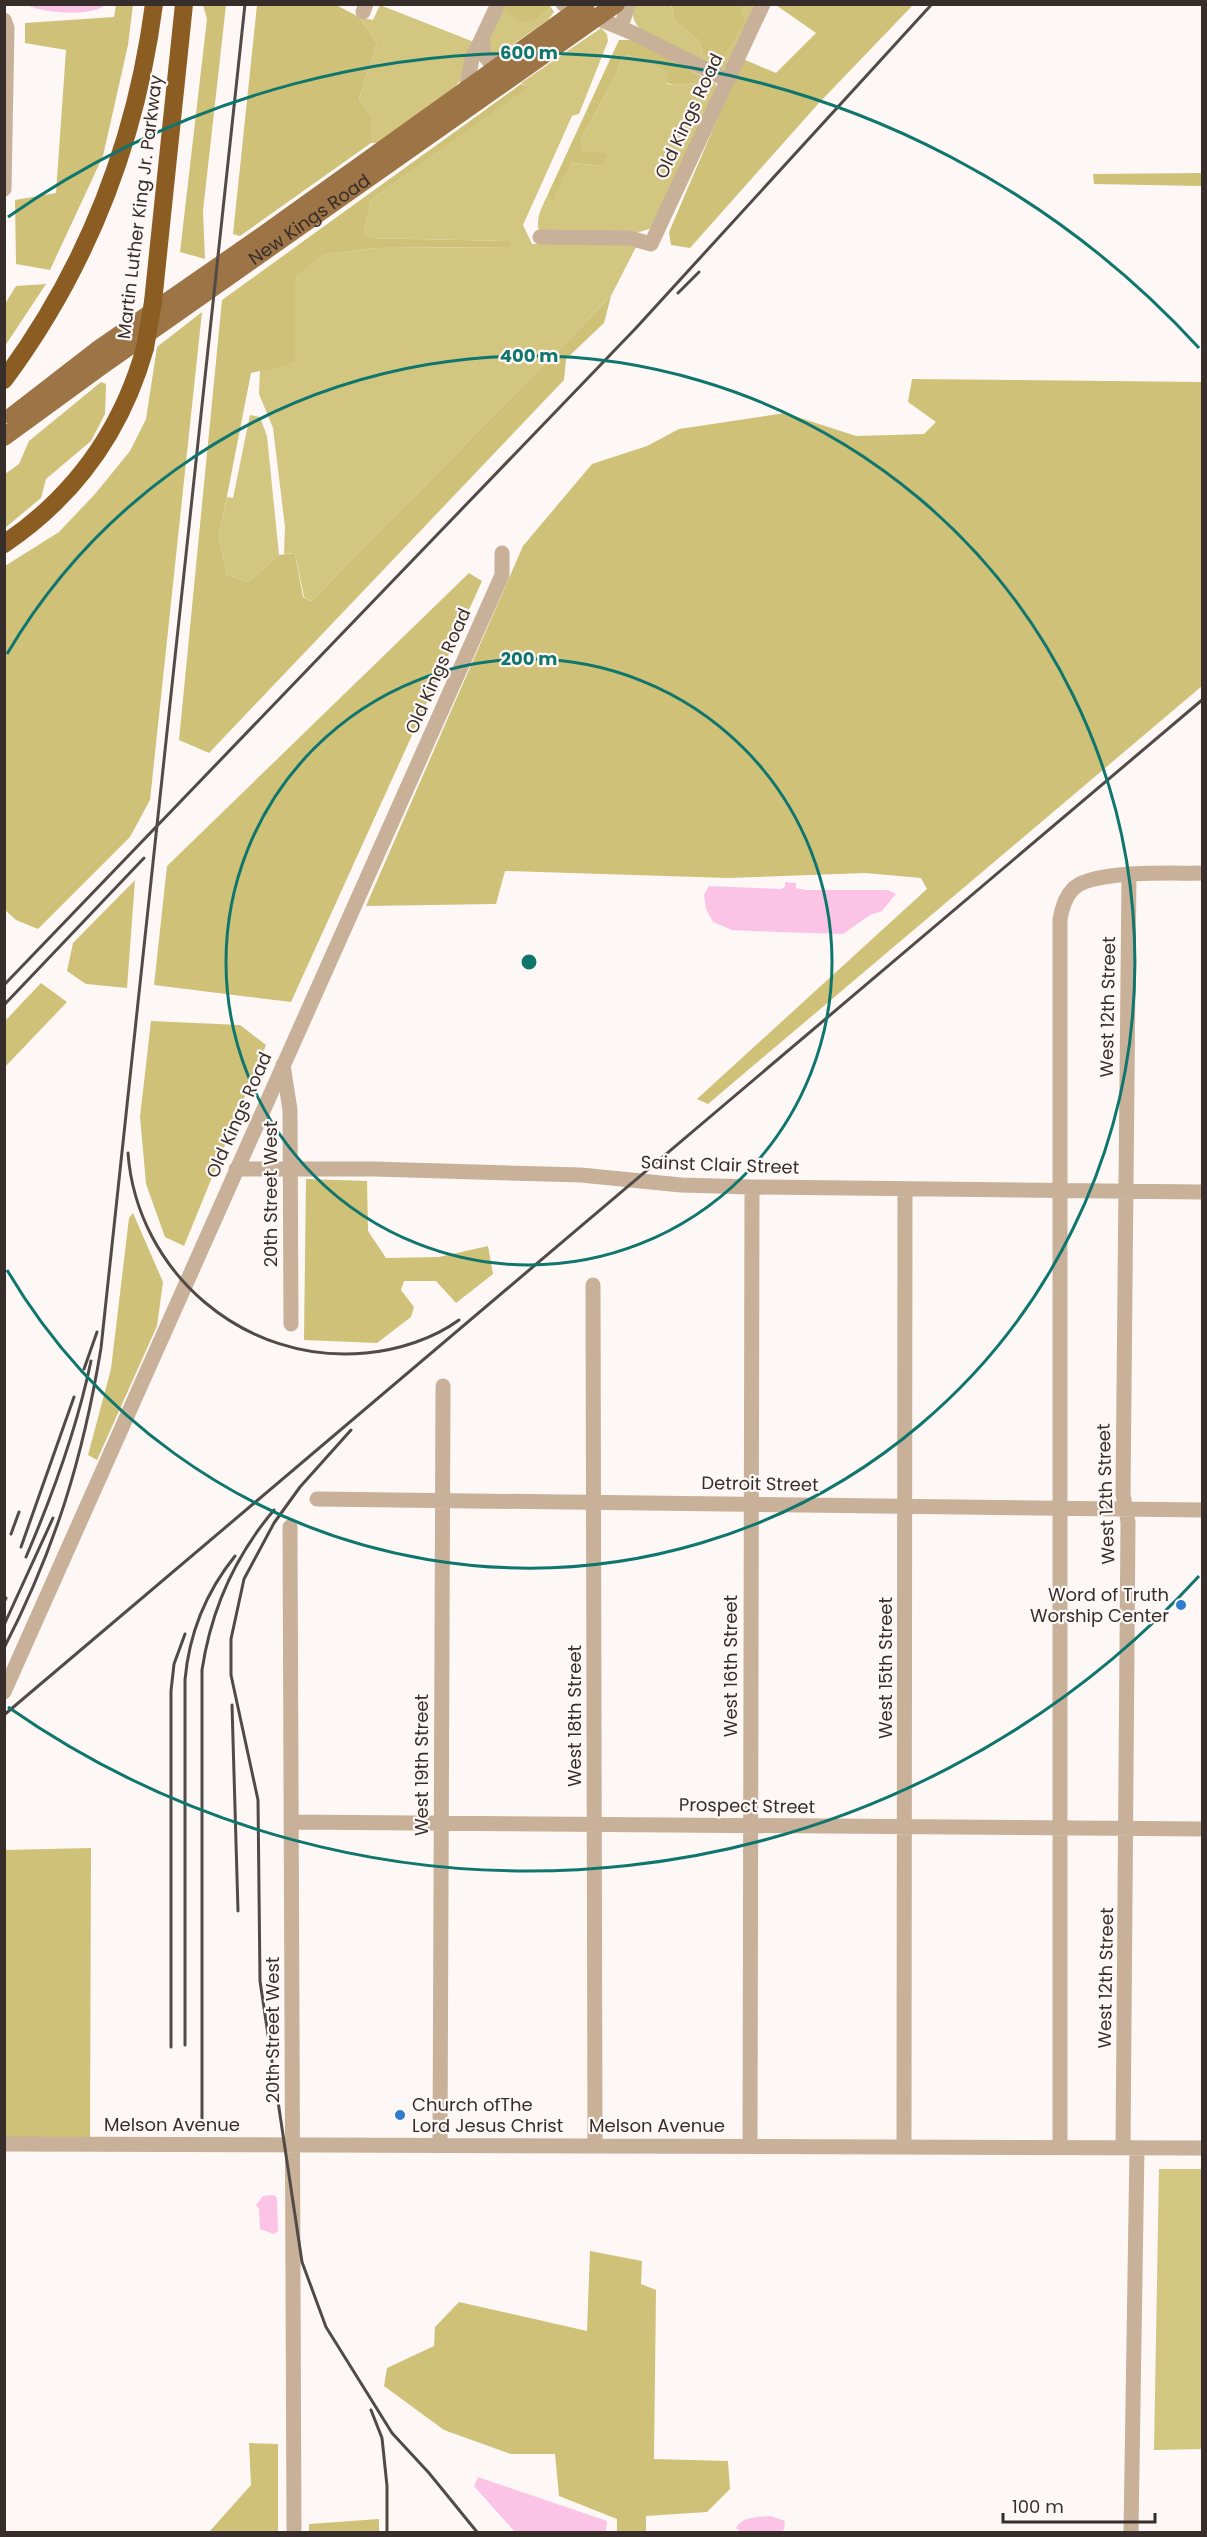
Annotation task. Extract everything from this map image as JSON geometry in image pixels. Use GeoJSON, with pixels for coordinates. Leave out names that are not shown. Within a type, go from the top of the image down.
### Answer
{"type":"FeatureCollection","features":[{"type":"Feature","properties":{"kind":"highway","name":"Martin Luther King Jr. Parkway"},"geometry":{"type":"LineString","coordinates":[[4,380],[52,311],[100,214],[123,152],[138,97],[154,4]]}},
{"type":"Feature","properties":{"kind":"highway","name":"Martin Luther King Jr. Parkway"},"geometry":{"type":"LineString","coordinates":[[4,544],[47,511],[88,468],[123,410],[145,348],[152,308],[184,4]]}},
{"type":"Feature","properties":{"kind":"main road","name":"New Kings Road"},"geometry":{"type":"LineString","coordinates":[[4,437],[25,414],[96,351],[152,308],[266,242],[466,90],[581,9],[616,4]]}},
{"type":"Feature","properties":{"kind":"main road","name":"New Kings Road"},"geometry":{"type":"LineString","coordinates":[[4,422],[25,414],[266,242],[581,9]]}},
{"type":"Feature","properties":{"kind":"street"},"geometry":{"type":"LineString","coordinates":[[466,90],[472,59],[498,4]]}},
{"type":"Feature","properties":{"kind":"street"},"geometry":{"type":"LineString","coordinates":[[621,28],[628,4]]}},
{"type":"Feature","properties":{"kind":"street","name":"Old Kings Road"},"geometry":{"type":"LineString","coordinates":[[540,237],[630,238],[651,244],[764,4]]}},
{"type":"Feature","properties":{"kind":"street"},"geometry":{"type":"LineString","coordinates":[[581,9],[727,80]]}},
{"type":"Feature","properties":{"kind":"street"},"geometry":{"type":"LineString","coordinates":[[4,20],[7,28],[4,189]]}},
{"type":"Feature","properties":{"kind":"street"},"geometry":{"type":"LineString","coordinates":[[482,39],[484,55],[489,61],[504,62]]}},
{"type":"Feature","properties":{"kind":"street","name":"Old Kings Road"},"geometry":{"type":"LineString","coordinates":[[4,1692],[502,575],[502,553]]}},
{"type":"Feature","properties":{"kind":"street"},"geometry":{"type":"LineString","coordinates":[[1060,2147],[1060,924],[1062,907],[1067,897],[1074,887],[1088,879],[1129,874],[1203,873]]}},
{"type":"Feature","properties":{"kind":"street","name":"West 12th Street"},"geometry":{"type":"LineString","coordinates":[[1129,874],[1123,1494],[1128,1522],[1127,1829],[1131,2532]]}},
{"type":"Feature","properties":{"kind":"street","name":"20th Street West"},"geometry":{"type":"LineString","coordinates":[[283,1065],[290,1110],[291,1324]]}},
{"type":"Feature","properties":{"kind":"street","name":"Sainst Clair Street"},"geometry":{"type":"LineString","coordinates":[[236,1169],[581,1174],[671,1184],[752,1187],[1203,1192]]}},
{"type":"Feature","properties":{"kind":"street","name":"West 16th Street"},"geometry":{"type":"LineString","coordinates":[[750,2145],[752,1187]]}},
{"type":"Feature","properties":{"kind":"street","name":"West 15th Street"},"geometry":{"type":"LineString","coordinates":[[904,2146],[905,1189]]}},
{"type":"Feature","properties":{"kind":"street","name":"West 18th Street"},"geometry":{"type":"LineString","coordinates":[[592,1285],[595,2146]]}},
{"type":"Feature","properties":{"kind":"street","name":"West 19th Street"},"geometry":{"type":"LineString","coordinates":[[440,2145],[443,1386]]}},
{"type":"Feature","properties":{"kind":"street","name":"Detroit Street"},"geometry":{"type":"LineString","coordinates":[[317,1499],[1203,1510]]}},
{"type":"Feature","properties":{"kind":"street","name":"20th Street West"},"geometry":{"type":"LineString","coordinates":[[290,1527],[294,2532]]}},
{"type":"Feature","properties":{"kind":"street","name":"Prospect Street"},"geometry":{"type":"LineString","coordinates":[[291,1822],[1203,1829]]}},
{"type":"Feature","properties":{"kind":"street","name":"Melson Avenue"},"geometry":{"type":"LineString","coordinates":[[4,2144],[1203,2148]]}},
{"type":"Feature","properties":{"kind":"shaded area"},"geometry":{"type":"Polygon","coordinates":[[[506,4],[549,4],[551,7],[539,18],[520,22],[503,9],[506,4]]]}},
{"type":"Feature","properties":{"kind":"shaded area"},"geometry":{"type":"Polygon","coordinates":[[[671,4],[746,5],[740,12],[745,21],[720,63],[703,54],[698,40],[675,21],[671,4]]]}},
{"type":"Feature","properties":{"kind":"shaded area"},"geometry":{"type":"Polygon","coordinates":[[[27,5],[105,5],[90,11],[67,12],[43,10],[27,5]]]}},
{"type":"Feature","properties":{"kind":"shaded area"},"geometry":{"type":"Polygon","coordinates":[[[116,5],[133,5],[128,45],[103,156],[50,270],[16,264],[15,200],[56,193],[66,50],[25,43],[25,23],[114,17],[116,5]]]}},
{"type":"Feature","properties":{"kind":"shaded area"},"geometry":{"type":"Polygon","coordinates":[[[203,5],[226,5],[203,211],[205,259],[180,252],[207,19],[203,5]]]}},
{"type":"Feature","properties":{"kind":"shaded area"},"geometry":{"type":"Polygon","coordinates":[[[257,5],[336,5],[359,17],[377,43],[359,99],[371,116],[371,143],[240,236],[233,234],[257,5]]]}},
{"type":"Feature","properties":{"kind":"shaded area"},"geometry":{"type":"Polygon","coordinates":[[[380,5],[474,42],[462,78],[455,87],[379,143],[371,143],[371,116],[359,99],[377,43],[359,17],[373,20],[380,5]]]}},
{"type":"Feature","properties":{"kind":"shaded area"},"geometry":{"type":"Polygon","coordinates":[[[635,5],[671,5],[675,21],[698,40],[703,54],[746,5],[756,5],[727,68],[722,70],[642,31],[633,17],[632,7],[635,5]]]}},
{"type":"Feature","properties":{"kind":"shaded area"},"geometry":{"type":"Polygon","coordinates":[[[776,5],[913,5],[818,104],[690,248],[671,245],[669,232],[743,59],[776,73],[816,33],[776,5]]]}},
{"type":"Feature","properties":{"kind":"shaded area"},"geometry":{"type":"Polygon","coordinates":[[[551,7],[554,12],[548,20],[499,54],[492,56],[486,45],[503,9],[539,18],[551,7]]]}},
{"type":"Feature","properties":{"kind":"shaded area"},"geometry":{"type":"Polygon","coordinates":[[[601,28],[607,34],[608,41],[579,114],[572,116],[523,225],[532,244],[628,244],[636,247],[611,296],[311,601],[304,597],[295,553],[284,554],[285,527],[273,428],[259,394],[260,369],[295,363],[295,278],[321,255],[374,248],[510,247],[508,241],[367,238],[364,233],[371,200],[528,87],[521,83],[601,28]]]}},
{"type":"Feature","properties":{"kind":"shaded area"},"geometry":{"type":"Polygon","coordinates":[[[619,40],[634,40],[716,84],[711,87],[697,83],[674,85],[667,83],[669,72],[628,55],[622,58],[617,73],[581,140],[583,151],[607,154],[602,166],[572,163],[552,202],[548,194],[619,40]]]}},
{"type":"Feature","properties":{"kind":"shaded area"},"geometry":{"type":"Polygon","coordinates":[[[628,55],[670,72],[667,84],[697,83],[711,87],[716,84],[717,89],[655,224],[649,229],[636,233],[539,231],[539,216],[548,194],[552,201],[572,163],[602,166],[583,151],[581,140],[617,73],[622,58],[628,55]]]}},
{"type":"Feature","properties":{"kind":"shaded area"},"geometry":{"type":"Polygon","coordinates":[[[521,84],[529,87],[371,200],[364,233],[368,238],[509,241],[511,247],[374,248],[322,255],[295,278],[295,363],[251,373],[219,537],[227,575],[248,582],[279,555],[295,553],[303,597],[311,601],[611,296],[604,323],[566,359],[564,380],[209,753],[179,740],[222,300],[521,84]]]}},
{"type":"Feature","properties":{"kind":"shaded area"},"geometry":{"type":"Polygon","coordinates":[[[1202,173],[1202,186],[1094,184],[1093,174],[1202,173]]]}},
{"type":"Feature","properties":{"kind":"shaded area"},"geometry":{"type":"Polygon","coordinates":[[[46,284],[5,346],[5,304],[16,286],[46,284]]]}},
{"type":"Feature","properties":{"kind":"shaded area"},"geometry":{"type":"Polygon","coordinates":[[[202,312],[150,800],[130,837],[38,929],[16,920],[5,910],[5,566],[59,532],[95,494],[130,451],[146,419],[157,347],[202,312]]]}},
{"type":"Feature","properties":{"kind":"shaded area"},"geometry":{"type":"Polygon","coordinates":[[[912,379],[1202,382],[1202,686],[708,1104],[697,1099],[927,889],[921,878],[865,873],[728,878],[505,871],[496,904],[366,906],[523,546],[592,464],[647,446],[679,429],[785,413],[856,436],[924,434],[936,422],[908,402],[912,379]]]}},
{"type":"Feature","properties":{"kind":"shaded area"},"geometry":{"type":"Polygon","coordinates":[[[101,382],[106,384],[105,414],[91,441],[46,479],[41,498],[5,528],[5,474],[19,464],[29,441],[101,382]]]}},
{"type":"Feature","properties":{"kind":"shaded area"},"geometry":{"type":"Polygon","coordinates":[[[250,415],[260,417],[267,436],[279,555],[248,582],[227,575],[219,537],[227,497],[233,498],[250,415]]]}},
{"type":"Feature","properties":{"kind":"shaded area"},"geometry":{"type":"Polygon","coordinates":[[[469,573],[482,581],[291,1002],[154,985],[167,866],[469,573]]]}},
{"type":"Feature","properties":{"kind":"shaded area"},"geometry":{"type":"Polygon","coordinates":[[[135,880],[127,988],[86,984],[67,971],[73,943],[135,880]]]}},
{"type":"Feature","properties":{"kind":"shaded area"},"geometry":{"type":"Polygon","coordinates":[[[785,882],[796,883],[796,888],[806,890],[888,890],[896,894],[882,911],[870,915],[843,934],[732,930],[713,922],[706,909],[704,895],[709,886],[781,889],[785,887],[785,882]]]}},
{"type":"Feature","properties":{"kind":"shaded area"},"geometry":{"type":"Polygon","coordinates":[[[41,983],[67,1002],[5,1067],[5,1021],[41,983]]]}},
{"type":"Feature","properties":{"kind":"shaded area"},"geometry":{"type":"Polygon","coordinates":[[[151,1021],[240,1025],[266,1045],[184,1246],[165,1237],[146,1184],[140,1117],[151,1021]]]}},
{"type":"Feature","properties":{"kind":"shaded area"},"geometry":{"type":"Polygon","coordinates":[[[306,1179],[367,1181],[368,1231],[386,1258],[439,1257],[488,1246],[493,1274],[456,1303],[436,1281],[404,1281],[401,1290],[414,1307],[411,1317],[377,1343],[304,1340],[306,1179]]]}},
{"type":"Feature","properties":{"kind":"shaded area"},"geometry":{"type":"Polygon","coordinates":[[[133,1213],[163,1282],[157,1326],[97,1460],[88,1455],[111,1369],[129,1218],[133,1213]]]}},
{"type":"Feature","properties":{"kind":"shaded area"},"geometry":{"type":"Polygon","coordinates":[[[91,1848],[90,2139],[5,2137],[4,1850],[91,1848]]]}},
{"type":"Feature","properties":{"kind":"shaded area"},"geometry":{"type":"Polygon","coordinates":[[[1159,2169],[1202,2169],[1202,2449],[1154,2450],[1159,2169]]]}},
{"type":"Feature","properties":{"kind":"shaded area"},"geometry":{"type":"Polygon","coordinates":[[[274,2195],[277,2198],[278,2231],[274,2234],[260,2229],[259,2209],[256,2205],[263,2196],[274,2195]]]}},
{"type":"Feature","properties":{"kind":"shaded area"},"geometry":{"type":"Polygon","coordinates":[[[590,2251],[642,2261],[641,2284],[656,2290],[654,2459],[728,2461],[730,2489],[707,2512],[646,2516],[646,2532],[617,2532],[617,2519],[559,2496],[555,2454],[511,2454],[444,2430],[384,2386],[387,2368],[434,2346],[435,2327],[459,2302],[587,2331],[590,2251]]]}},
{"type":"Feature","properties":{"kind":"shaded area"},"geometry":{"type":"Polygon","coordinates":[[[249,2443],[278,2444],[278,2532],[209,2532],[251,2485],[249,2443]]]}},
{"type":"Feature","properties":{"kind":"shaded area"},"geometry":{"type":"Polygon","coordinates":[[[478,2477],[607,2521],[606,2532],[515,2532],[474,2486],[478,2477]]]}},
{"type":"Feature","properties":{"kind":"shaded area"},"geometry":{"type":"Polygon","coordinates":[[[771,2516],[785,2521],[784,2530],[741,2532],[736,2528],[747,2519],[771,2516]]]}},
{"type":"Feature","properties":{"kind":"shaded area"},"geometry":{"type":"Polygon","coordinates":[[[379,2519],[379,2532],[309,2532],[309,2524],[379,2519]]]}},
{"type":"Feature","properties":{"kind":"railway"},"geometry":{"type":"LineString","coordinates":[[4,1648],[38,1575],[65,1502],[85,1427],[101,1348],[245,4]]}},
{"type":"Feature","properties":{"kind":"railway"},"geometry":{"type":"LineString","coordinates":[[4,985],[636,328],[932,4]]}},
{"type":"Feature","properties":{"kind":"railway"},"geometry":{"type":"LineString","coordinates":[[678,293],[699,272]]}},
{"type":"Feature","properties":{"kind":"railway"},"geometry":{"type":"LineString","coordinates":[[4,1715],[1202,700]]}},
{"type":"Feature","properties":{"kind":"railway"},"geometry":{"type":"LineString","coordinates":[[4,1005],[144,858]]}},
{"type":"Feature","properties":{"kind":"railway"},"geometry":{"type":"LineString","coordinates":[[128,1153],[136,1197],[152,1237],[175,1272],[205,1302],[240,1327],[279,1344],[321,1353],[366,1353],[415,1342],[438,1333],[459,1320]]}},
{"type":"Feature","properties":{"kind":"railway"},"geometry":{"type":"LineString","coordinates":[[84,1369],[97,1332]]}},
{"type":"Feature","properties":{"kind":"railway"},"geometry":{"type":"LineString","coordinates":[[26,1557],[63,1460],[79,1411],[91,1361]]}},
{"type":"Feature","properties":{"kind":"railway"},"geometry":{"type":"LineString","coordinates":[[21,1547],[74,1397]]}},
{"type":"Feature","properties":{"kind":"railway"},"geometry":{"type":"LineString","coordinates":[[351,1430],[300,1487],[274,1523],[244,1579],[231,1639],[231,1675],[258,1800],[260,1981],[302,2262],[326,2327],[392,2433],[429,2473],[477,2532]]}},
{"type":"Feature","properties":{"kind":"railway"},"geometry":{"type":"LineString","coordinates":[[202,2127],[202,1670],[218,1605],[236,1565],[274,1510]]}},
{"type":"Feature","properties":{"kind":"railway"},"geometry":{"type":"LineString","coordinates":[[11,1534],[19,1512]]}},
{"type":"Feature","properties":{"kind":"railway"},"geometry":{"type":"LineString","coordinates":[[4,1625],[53,1518]]}},
{"type":"Feature","properties":{"kind":"railway"},"geometry":{"type":"LineString","coordinates":[[185,2045],[185,1680],[190,1646],[207,1599],[235,1556]]}},
{"type":"Feature","properties":{"kind":"railway"},"geometry":{"type":"LineString","coordinates":[[4,1602],[6,1598]]}},
{"type":"Feature","properties":{"kind":"railway"},"geometry":{"type":"LineString","coordinates":[[171,2047],[171,1691],[174,1664],[185,1634]]}},
{"type":"Feature","properties":{"kind":"railway"},"geometry":{"type":"LineString","coordinates":[[232,1705],[238,1911]]}},
{"type":"Feature","properties":{"kind":"railway"},"geometry":{"type":"LineString","coordinates":[[371,2410],[382,2438],[387,2486],[387,2532]]}},
{"type":"Feature","properties":{"kind":"place","name":"Word of Truth Worship Center"},"geometry":{"type":"Point","coordinates":[1181,1605]}},
{"type":"Feature","properties":{"kind":"place","name":"Church ofThe Lord Jesus Christ"},"geometry":{"type":"Point","coordinates":[400,2115]}}]}
